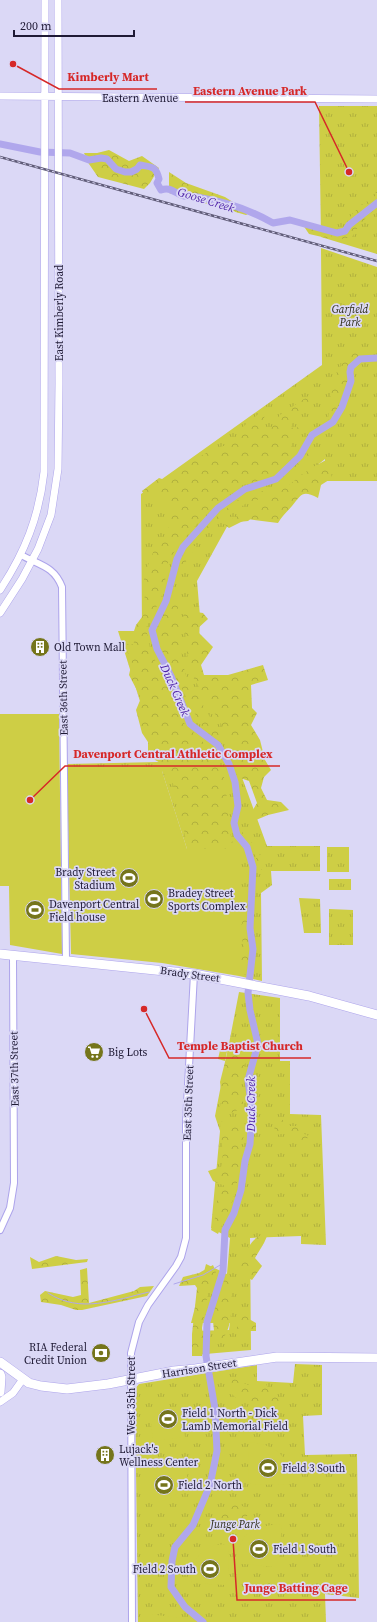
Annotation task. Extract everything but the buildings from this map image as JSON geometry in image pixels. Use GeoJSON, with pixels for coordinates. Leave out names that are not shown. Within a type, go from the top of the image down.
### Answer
{"type":"FeatureCollection","features":[{"type":"Feature","properties":{"kind":"highway","name":"Brady Street"},"geometry":{"type":"LineString","coordinates":[[0,954],[194,974],[310,996],[377,1015]]}},
{"type":"Feature","properties":{"kind":"highway","name":"Harrison Street"},"geometry":{"type":"LineString","coordinates":[[0,1362],[23,1379],[41,1386],[67,1389],[96,1386],[174,1371],[276,1357],[377,1358]]}},
{"type":"Feature","properties":{"kind":"highway"},"geometry":{"type":"LineString","coordinates":[[0,1374],[0,1392]]}},
{"type":"Feature","properties":{"kind":"main road","name":"East Kimberly Road"},"geometry":{"type":"LineString","coordinates":[[0,590],[13,571],[29,537],[39,507],[44,472],[45,0]]}},
{"type":"Feature","properties":{"kind":"main road","name":"East Kimberly Road"},"geometry":{"type":"LineString","coordinates":[[0,613],[32,561],[51,515],[58,469],[58,0]]}},
{"type":"Feature","properties":{"kind":"main road","name":"Eastern Avenue"},"geometry":{"type":"LineString","coordinates":[[0,96],[377,99]]}},
{"type":"Feature","properties":{"kind":"main road"},"geometry":{"type":"LineString","coordinates":[[0,1397],[23,1379]]}},
{"type":"Feature","properties":{"kind":"main road"},"geometry":{"type":"LineString","coordinates":[[0,1402],[13,1393],[23,1379]]}},
{"type":"Feature","properties":{"kind":"street","name":"East 36th Street"},"geometry":{"type":"LineString","coordinates":[[21,555],[52,570],[59,579],[62,587],[66,961]]}},
{"type":"Feature","properties":{"kind":"street","name":"East 37th Street"},"geometry":{"type":"LineString","coordinates":[[0,1230],[10,1208],[14,1182],[13,956]]}},
{"type":"Feature","properties":{"kind":"street","name":"East 35th Street"},"geometry":{"type":"LineString","coordinates":[[187,1184],[186,1121],[194,974]]}},
{"type":"Feature","properties":{"kind":"street","name":"West 35th Street"},"geometry":{"type":"LineString","coordinates":[[132,1622],[130,1380],[132,1347],[139,1322],[148,1305],[176,1266],[183,1248],[187,1228],[187,1184]]}},
{"type":"Feature","properties":{"kind":"green space"},"geometry":{"type":"Polygon","coordinates":[[[319,106],[377,106],[377,254],[321,237],[319,106]]]}},
{"type":"Feature","properties":{"kind":"green space"},"geometry":{"type":"Polygon","coordinates":[[[109,150],[129,161],[142,156],[159,168],[150,183],[144,189],[98,177],[89,164],[84,153],[97,153],[109,150]]]}},
{"type":"Feature","properties":{"kind":"green space"},"geometry":{"type":"Polygon","coordinates":[[[169,172],[186,183],[225,197],[250,213],[246,215],[169,193],[169,172]]]}},
{"type":"Feature","properties":{"kind":"green space"},"geometry":{"type":"Polygon","coordinates":[[[377,185],[377,203],[372,212],[359,225],[352,237],[336,240],[337,229],[344,228],[350,217],[357,209],[375,196],[377,185]]]}},
{"type":"Feature","properties":{"kind":"green space"},"geometry":{"type":"Polygon","coordinates":[[[303,225],[332,234],[331,239],[309,234],[303,225]]]}},
{"type":"Feature","properties":{"kind":"green space","name":"Garfield Park"},"geometry":{"type":"Polygon","coordinates":[[[321,248],[377,267],[377,481],[325,481],[325,459],[248,521],[229,523],[197,581],[200,616],[198,670],[236,715],[240,772],[267,846],[320,846],[320,871],[271,871],[272,885],[261,893],[262,981],[239,976],[239,849],[187,849],[162,771],[67,771],[67,764],[159,762],[118,631],[142,631],[141,494],[322,365],[321,248]]]}},
{"type":"Feature","properties":{"kind":"green space"},"geometry":{"type":"Polygon","coordinates":[[[365,348],[362,355],[351,361],[347,372],[349,384],[333,416],[328,420],[333,378],[341,366],[343,353],[355,349],[365,348]]]}},
{"type":"Feature","properties":{"kind":"green space"},"geometry":{"type":"Polygon","coordinates":[[[310,395],[307,409],[293,421],[291,428],[301,427],[306,429],[291,441],[294,459],[280,472],[265,479],[243,485],[218,503],[197,524],[177,547],[167,564],[164,591],[146,628],[150,649],[183,722],[216,755],[225,780],[230,832],[235,853],[242,867],[237,871],[232,854],[224,848],[193,852],[185,836],[171,776],[164,765],[148,756],[148,742],[142,733],[136,710],[141,698],[129,675],[132,661],[124,645],[134,644],[133,634],[136,625],[145,613],[144,576],[154,550],[166,535],[169,526],[169,498],[145,496],[142,491],[159,478],[165,480],[182,467],[199,457],[226,445],[237,442],[238,431],[268,406],[262,424],[265,431],[271,429],[280,415],[310,395]]]}},
{"type":"Feature","properties":{"kind":"green space"},"geometry":{"type":"Polygon","coordinates":[[[314,449],[317,454],[299,467],[297,463],[303,456],[314,449]]]}},
{"type":"Feature","properties":{"kind":"green space"},"geometry":{"type":"Polygon","coordinates":[[[328,459],[332,478],[321,485],[318,498],[309,494],[303,494],[278,523],[247,519],[229,528],[224,524],[244,512],[261,506],[311,468],[328,459]]]}},
{"type":"Feature","properties":{"kind":"green space"},"geometry":{"type":"Polygon","coordinates":[[[263,491],[265,495],[257,500],[245,504],[230,515],[220,519],[212,528],[204,530],[215,518],[247,493],[263,491]]]}},
{"type":"Feature","properties":{"kind":"green space"},"geometry":{"type":"Polygon","coordinates":[[[197,545],[179,572],[181,559],[185,552],[197,545]]]}},
{"type":"Feature","properties":{"kind":"green space"},"geometry":{"type":"Polygon","coordinates":[[[172,595],[177,596],[182,660],[186,676],[221,736],[212,736],[202,727],[159,646],[155,629],[164,615],[172,595]]]}},
{"type":"Feature","properties":{"kind":"green space"},"geometry":{"type":"Polygon","coordinates":[[[183,610],[203,613],[208,619],[196,630],[213,647],[201,665],[204,675],[228,675],[263,665],[268,680],[251,685],[252,708],[257,713],[251,725],[260,740],[265,760],[271,770],[264,777],[261,788],[267,800],[281,802],[289,810],[268,815],[256,820],[251,813],[257,803],[249,781],[240,778],[236,749],[193,677],[188,662],[183,610]]]}},
{"type":"Feature","properties":{"kind":"green space"},"geometry":{"type":"Polygon","coordinates":[[[0,714],[59,714],[62,954],[10,945],[9,886],[0,886],[0,714]]]}},
{"type":"Feature","properties":{"kind":"green space","name":"Bradey Street Sports Complex"},"geometry":{"type":"Polygon","coordinates":[[[67,771],[162,771],[187,849],[239,849],[239,976],[162,963],[71,954],[67,771]]]}},
{"type":"Feature","properties":{"kind":"green space"},"geometry":{"type":"Polygon","coordinates":[[[242,832],[258,851],[262,862],[261,874],[255,855],[242,838],[242,832]]]}},
{"type":"Feature","properties":{"kind":"green space"},"geometry":{"type":"Polygon","coordinates":[[[327,847],[349,847],[349,872],[327,872],[327,847]]]}},
{"type":"Feature","properties":{"kind":"green space"},"geometry":{"type":"Polygon","coordinates":[[[329,879],[351,879],[351,890],[329,890],[329,879]]]}},
{"type":"Feature","properties":{"kind":"green space"},"geometry":{"type":"Polygon","coordinates":[[[299,898],[320,899],[321,933],[304,933],[299,898]]]}},
{"type":"Feature","properties":{"kind":"green space"},"geometry":{"type":"Polygon","coordinates":[[[329,909],[353,910],[353,945],[329,945],[329,909]]]}},
{"type":"Feature","properties":{"kind":"green space"},"geometry":{"type":"Polygon","coordinates":[[[247,913],[250,952],[247,975],[238,974],[238,964],[244,948],[241,934],[243,915],[247,913]]]}},
{"type":"Feature","properties":{"kind":"green space"},"geometry":{"type":"Polygon","coordinates":[[[239,992],[280,998],[280,1061],[290,1061],[290,1114],[321,1115],[326,1245],[301,1244],[301,1236],[250,1238],[251,1350],[194,1355],[193,1331],[229,1330],[230,1323],[191,1323],[206,1264],[227,1274],[230,1238],[211,1228],[220,1131],[215,1116],[239,992]]]}},
{"type":"Feature","properties":{"kind":"green space"},"geometry":{"type":"Polygon","coordinates":[[[221,1046],[228,1047],[225,1061],[218,1059],[221,1046]]]}},
{"type":"Feature","properties":{"kind":"green space"},"geometry":{"type":"Polygon","coordinates":[[[229,1046],[248,1054],[242,1080],[244,1107],[229,1114],[219,1111],[222,1097],[220,1082],[229,1046]]]}},
{"type":"Feature","properties":{"kind":"green space"},"geometry":{"type":"Polygon","coordinates":[[[281,1118],[287,1126],[297,1126],[300,1122],[306,1124],[302,1133],[311,1137],[299,1141],[287,1133],[275,1135],[274,1122],[281,1118]]]}},
{"type":"Feature","properties":{"kind":"green space"},"geometry":{"type":"Polygon","coordinates":[[[234,1119],[248,1125],[241,1144],[237,1183],[233,1200],[218,1234],[211,1230],[216,1215],[214,1206],[225,1186],[213,1181],[208,1171],[221,1167],[222,1163],[220,1121],[228,1124],[234,1119]]]}},
{"type":"Feature","properties":{"kind":"green space"},"geometry":{"type":"Polygon","coordinates":[[[268,1234],[255,1258],[262,1266],[252,1280],[238,1272],[240,1255],[257,1237],[268,1234]]]}},
{"type":"Feature","properties":{"kind":"green space"},"geometry":{"type":"Polygon","coordinates":[[[56,1256],[76,1260],[88,1259],[87,1262],[32,1269],[30,1257],[39,1262],[56,1256]]]}},
{"type":"Feature","properties":{"kind":"green space"},"geometry":{"type":"Polygon","coordinates":[[[213,1265],[216,1272],[208,1292],[202,1328],[204,1344],[202,1356],[192,1356],[192,1334],[197,1288],[195,1285],[179,1286],[183,1277],[199,1273],[213,1265]]]}},
{"type":"Feature","properties":{"kind":"green space"},"geometry":{"type":"Polygon","coordinates":[[[87,1268],[89,1303],[134,1291],[140,1287],[154,1286],[147,1296],[82,1310],[41,1302],[40,1295],[45,1291],[73,1297],[81,1295],[80,1270],[87,1268]]]}},
{"type":"Feature","properties":{"kind":"green space"},"geometry":{"type":"Polygon","coordinates":[[[229,1275],[231,1292],[230,1323],[227,1332],[216,1344],[213,1321],[214,1307],[222,1284],[229,1275]]]}},
{"type":"Feature","properties":{"kind":"green space"},"geometry":{"type":"Polygon","coordinates":[[[246,1313],[249,1319],[256,1323],[256,1331],[246,1331],[239,1337],[235,1333],[242,1314],[246,1313]]]}},
{"type":"Feature","properties":{"kind":"green space","name":"Junge Park"},"geometry":{"type":"Polygon","coordinates":[[[295,1364],[322,1365],[322,1415],[303,1416],[305,1455],[357,1454],[359,1598],[325,1594],[326,1622],[138,1622],[135,1389],[139,1384],[257,1365],[257,1381],[293,1383],[295,1364]]]}},
{"type":"Feature","properties":{"kind":"green space"},"geometry":{"type":"Polygon","coordinates":[[[232,1378],[248,1385],[266,1384],[270,1392],[280,1399],[277,1418],[261,1417],[247,1420],[240,1416],[252,1407],[250,1392],[236,1398],[230,1392],[232,1378]]]}},
{"type":"Feature","properties":{"kind":"green space","name":"Field 1 North - Dick Lamb Memorial Field"},"geometry":{"type":"Polygon","coordinates":[[[181,1406],[185,1437],[153,1441],[151,1425],[156,1413],[167,1408],[181,1406]]]}},
{"type":"Feature","properties":{"kind":"green space","name":"Field 3 South"},"geometry":{"type":"Polygon","coordinates":[[[249,1442],[259,1443],[280,1453],[287,1466],[290,1484],[251,1485],[248,1481],[249,1442]]]}},
{"type":"Feature","properties":{"kind":"green space","name":"Field 2 North"},"geometry":{"type":"Polygon","coordinates":[[[149,1460],[187,1461],[187,1477],[181,1490],[170,1498],[158,1502],[144,1503],[144,1467],[149,1460]]]}},
{"type":"Feature","properties":{"kind":"green space"},"geometry":{"type":"Polygon","coordinates":[[[236,1498],[248,1513],[244,1527],[227,1528],[215,1525],[236,1498]]]}},
{"type":"Feature","properties":{"kind":"green space","name":"Field 1 South"},"geometry":{"type":"Polygon","coordinates":[[[282,1524],[279,1558],[275,1566],[271,1567],[235,1563],[240,1544],[250,1533],[263,1527],[282,1524]]]}},
{"type":"Feature","properties":{"kind":"green space","name":"Field 2 South"},"geometry":{"type":"Polygon","coordinates":[[[228,1544],[229,1578],[225,1585],[192,1583],[190,1573],[194,1561],[203,1551],[214,1545],[228,1544]]]}},
{"type":"Feature","properties":{"kind":"green space"},"geometry":{"type":"Polygon","coordinates":[[[149,1614],[181,1618],[180,1622],[145,1622],[149,1614]]]}},
{"type":"Feature","properties":{"kind":"waterway","name":"Goose Creek"},"geometry":{"type":"LineString","coordinates":[[0,144],[40,152],[70,153],[89,160],[101,158],[107,159],[116,169],[125,172],[131,172],[137,169],[140,165],[150,167],[155,169],[159,179],[157,183],[161,190],[168,189],[184,196],[200,197],[220,202],[248,211],[273,223],[290,220],[337,233],[345,231],[349,225],[377,203]]}},
{"type":"Feature","properties":{"kind":"waterway","name":"Duck Creek"},"geometry":{"type":"LineString","coordinates":[[203,1622],[185,1607],[171,1587],[172,1561],[175,1547],[193,1525],[210,1485],[217,1451],[215,1409],[206,1356],[207,1322],[223,1271],[225,1230],[234,1213],[241,1190],[245,1161],[250,1144],[252,1111],[248,1080],[258,1044],[250,1010],[248,993],[253,949],[250,928],[253,867],[247,847],[237,835],[234,823],[238,806],[235,782],[229,764],[218,745],[190,724],[171,676],[157,649],[152,630],[166,601],[177,559],[183,547],[218,508],[245,489],[276,479],[300,456],[312,435],[333,422],[342,407],[351,381],[351,367],[360,359],[377,358]]}},
{"type":"Feature","properties":{"kind":"waterway"},"geometry":{"type":"LineString","coordinates":[[174,1284],[203,1275],[222,1264]]}},
{"type":"Feature","properties":{"kind":"waterway"},"geometry":{"type":"LineString","coordinates":[[48,1293],[72,1303],[85,1304],[111,1301],[149,1292]]}},
{"type":"Feature","properties":{"kind":"railway"},"geometry":{"type":"LineString","coordinates":[[0,157],[377,261]]}},
{"type":"Feature","properties":{"kind":"place","name":"Kimberly Mart"},"geometry":{"type":"Point","coordinates":[13,64]}},
{"type":"Feature","properties":{"kind":"place","name":"Eastern Avenue Park"},"geometry":{"type":"Point","coordinates":[349,172]}},
{"type":"Feature","properties":{"kind":"place","name":"Old Town Mall"},"geometry":{"type":"Point","coordinates":[40,647]}},
{"type":"Feature","properties":{"kind":"place","name":"Davenport Central Athletic Complex"},"geometry":{"type":"Point","coordinates":[30,800]}},
{"type":"Feature","properties":{"kind":"place","name":"Brady Street Stadium"},"geometry":{"type":"Point","coordinates":[129,878]}},
{"type":"Feature","properties":{"kind":"place","name":"Bradey Street Sports Complex"},"geometry":{"type":"Point","coordinates":[154,899]}},
{"type":"Feature","properties":{"kind":"place","name":"Davenport Central Field house"},"geometry":{"type":"Point","coordinates":[35,910]}},
{"type":"Feature","properties":{"kind":"place","name":"Temple Baptist Church"},"geometry":{"type":"Point","coordinates":[144,1009]}},
{"type":"Feature","properties":{"kind":"place","name":"Big Lots"},"geometry":{"type":"Point","coordinates":[94,1052]}},
{"type":"Feature","properties":{"kind":"place","name":"RIA Federal Credit Union"},"geometry":{"type":"Point","coordinates":[101,1353]}},
{"type":"Feature","properties":{"kind":"place","name":"Field 1 North - Dick Lamb Memorial Field"},"geometry":{"type":"Point","coordinates":[168,1419]}},
{"type":"Feature","properties":{"kind":"place","name":"Lujack's Wellness Center"},"geometry":{"type":"Point","coordinates":[105,1455]}},
{"type":"Feature","properties":{"kind":"place","name":"Field 3 South"},"geometry":{"type":"Point","coordinates":[268,1468]}},
{"type":"Feature","properties":{"kind":"place","name":"Field 2 North"},"geometry":{"type":"Point","coordinates":[164,1485]}},
{"type":"Feature","properties":{"kind":"place","name":"Junge Batting Cage"},"geometry":{"type":"Point","coordinates":[233,1539]}},
{"type":"Feature","properties":{"kind":"place","name":"Field 1 South"},"geometry":{"type":"Point","coordinates":[259,1549]}},
{"type":"Feature","properties":{"kind":"place","name":"Field 2 South"},"geometry":{"type":"Point","coordinates":[210,1569]}}]}
